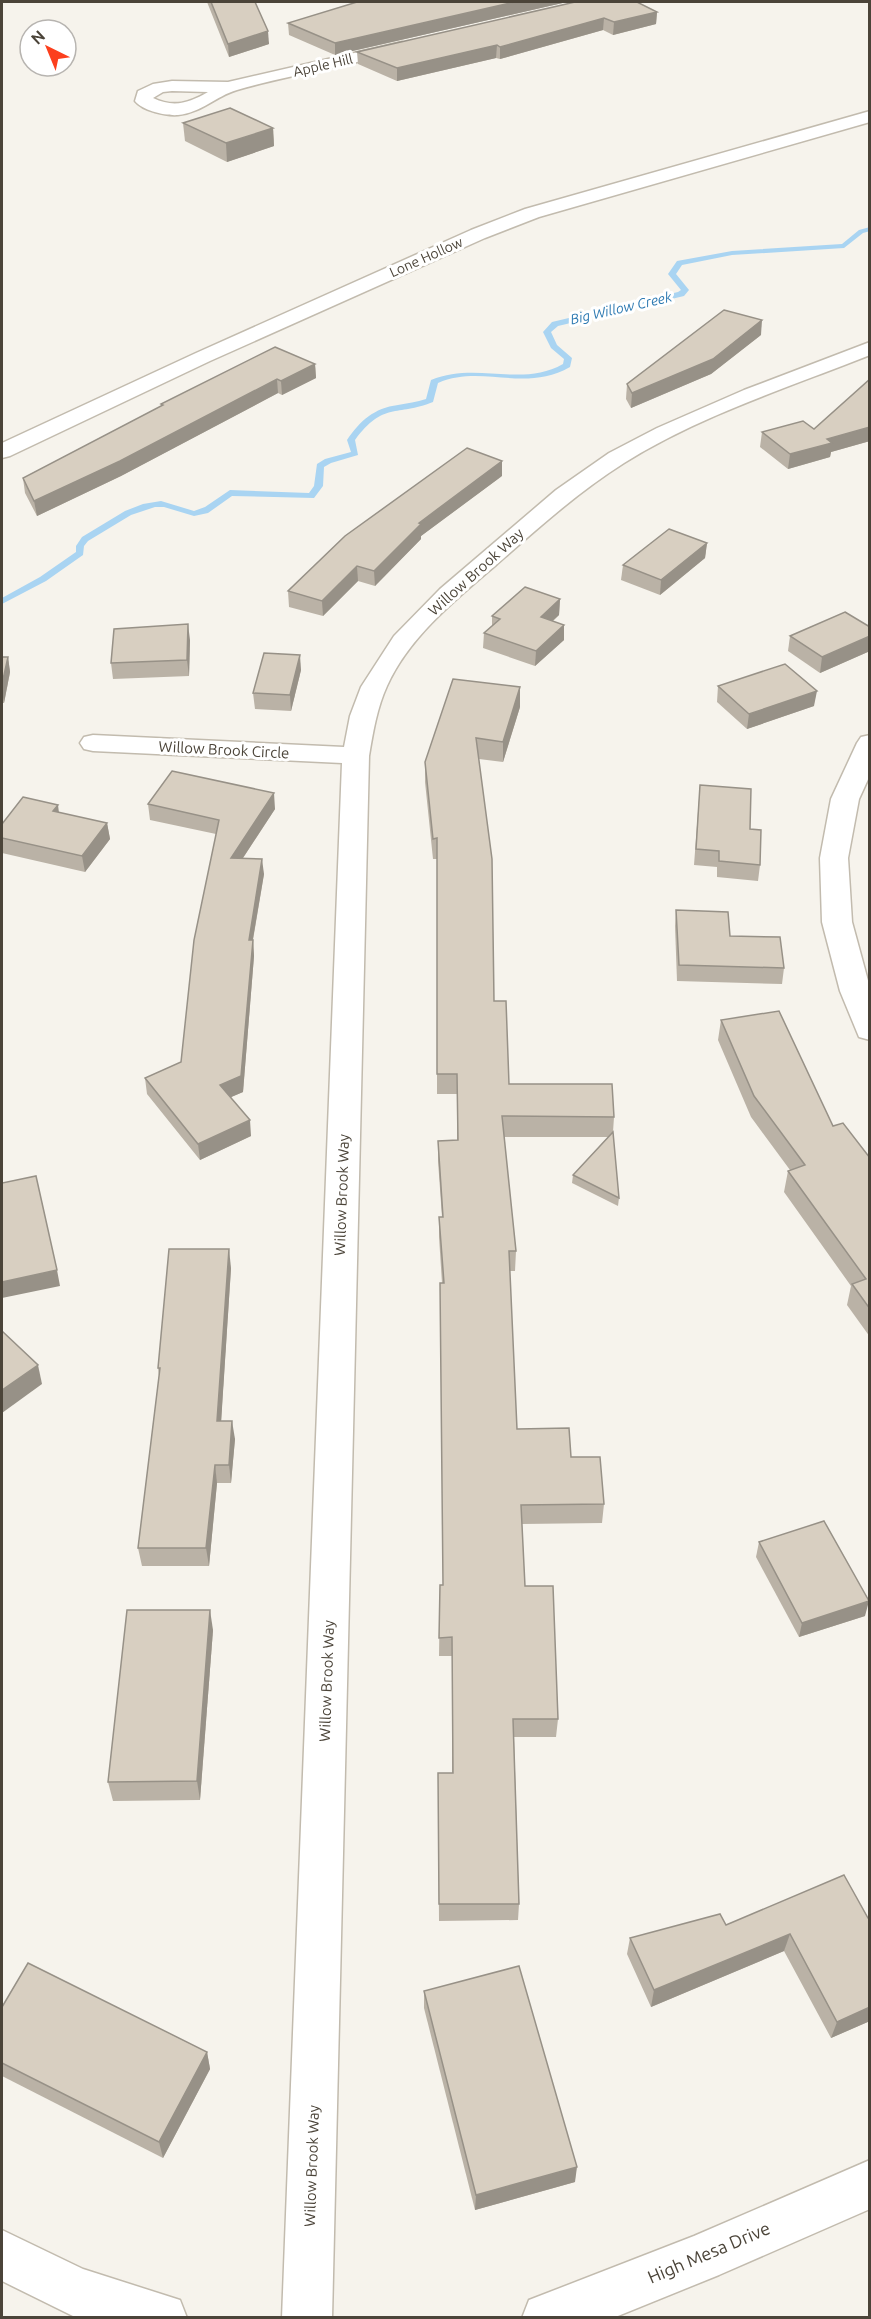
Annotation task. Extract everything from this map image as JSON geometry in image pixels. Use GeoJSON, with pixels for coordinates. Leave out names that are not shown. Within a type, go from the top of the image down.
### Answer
{"type":"FeatureCollection","features":[{"type":"Feature","properties":{"kind":"street","name":"Apple Hill"},"geometry":{"type":"LineString","coordinates":[[228,87],[417,43]]}},
{"type":"Feature","properties":{"kind":"street","name":"Lone Hollow"},"geometry":{"type":"LineString","coordinates":[[2,451],[214,352],[532,213],[870,116]]}},
{"type":"Feature","properties":{"kind":"street","name":"Willow Brook Way"},"geometry":{"type":"LineString","coordinates":[[307,2318],[356,756],[362,716],[378,678],[405,640],[438,603],[546,509],[588,477],[634,448],[687,422],[870,348]]}},
{"type":"Feature","properties":{"kind":"street","name":"Willow Brook Circle"},"geometry":{"type":"LineString","coordinates":[[93,743],[356,756]]}},
{"type":"Feature","properties":{"kind":"street"},"geometry":{"type":"LineString","coordinates":[[870,743],[844,798],[834,858],[837,922],[855,991],[870,1029]]}},
{"type":"Feature","properties":{"kind":"street","name":"High Mesa Drive"},"geometry":{"type":"LineString","coordinates":[[547,2318],[702,2258],[870,2184]]}},
{"type":"Feature","properties":{"kind":"street"},"geometry":{"type":"LineString","coordinates":[[2,2255],[75,2292],[162,2318]]}},
{"type":"Feature","properties":{"kind":"building"},"geometry":{"type":"Polygon","coordinates":[[[211,2],[255,2],[268,31],[228,44],[211,2]]]}},
{"type":"Feature","properties":{"kind":"building"},"geometry":{"type":"Polygon","coordinates":[[[357,2],[515,2],[335,43],[288,23],[357,2]]]}},
{"type":"Feature","properties":{"kind":"building"},"geometry":{"type":"Polygon","coordinates":[[[575,2],[637,2],[657,12],[614,22],[604,18],[500,47],[497,45],[397,68],[357,52],[575,2]]]}},
{"type":"Feature","properties":{"kind":"building"},"geometry":{"type":"Polygon","coordinates":[[[230,108],[273,128],[226,143],[183,123],[230,108]]]}},
{"type":"Feature","properties":{"kind":"building"},"geometry":{"type":"Polygon","coordinates":[[[724,310],[762,320],[713,359],[632,393],[627,384],[724,310]]]}},
{"type":"Feature","properties":{"kind":"building"},"geometry":{"type":"Polygon","coordinates":[[[275,347],[315,364],[281,381],[277,379],[120,461],[34,501],[23,478],[163,405],[161,404],[275,347]]]}},
{"type":"Feature","properties":{"kind":"building"},"geometry":{"type":"Polygon","coordinates":[[[870,379],[870,427],[827,439],[832,443],[790,454],[762,432],[803,421],[814,429],[870,379]]]}},
{"type":"Feature","properties":{"kind":"building"},"geometry":{"type":"Polygon","coordinates":[[[467,448],[502,461],[419,523],[421,524],[374,571],[357,566],[322,601],[288,591],[345,536],[467,448]]]}},
{"type":"Feature","properties":{"kind":"building"},"geometry":{"type":"Polygon","coordinates":[[[669,529],[707,543],[661,580],[623,565],[669,529]]]}},
{"type":"Feature","properties":{"kind":"building"},"geometry":{"type":"Polygon","coordinates":[[[525,587],[560,599],[541,617],[564,625],[536,651],[484,633],[500,619],[492,616],[525,587]]]}},
{"type":"Feature","properties":{"kind":"building"},"geometry":{"type":"Polygon","coordinates":[[[845,612],[870,627],[870,636],[822,657],[790,636],[845,612]]]}},
{"type":"Feature","properties":{"kind":"building"},"geometry":{"type":"Polygon","coordinates":[[[188,624],[187,660],[111,663],[114,629],[188,624]]]}},
{"type":"Feature","properties":{"kind":"building"},"geometry":{"type":"Polygon","coordinates":[[[264,653],[300,655],[290,695],[253,693],[264,653]]]}},
{"type":"Feature","properties":{"kind":"building"},"geometry":{"type":"Polygon","coordinates":[[[2,657],[8,657],[2,684],[2,657]]]}},
{"type":"Feature","properties":{"kind":"building"},"geometry":{"type":"Polygon","coordinates":[[[785,664],[817,691],[749,714],[718,686],[785,664]]]}},
{"type":"Feature","properties":{"kind":"building"},"geometry":{"type":"Polygon","coordinates":[[[453,679],[520,687],[503,742],[476,738],[492,859],[494,1001],[506,1001],[509,1084],[612,1084],[614,1117],[502,1116],[516,1251],[509,1251],[517,1429],[569,1428],[571,1457],[600,1457],[604,1504],[521,1505],[525,1586],[553,1586],[558,1719],[513,1719],[519,1904],[439,1904],[438,1773],[453,1773],[452,1637],[439,1638],[440,1585],[443,1585],[440,1283],[444,1283],[439,1217],[443,1217],[438,1141],[458,1140],[457,1074],[437,1074],[437,838],[433,839],[425,762],[453,679]]]}},
{"type":"Feature","properties":{"kind":"building"},"geometry":{"type":"Polygon","coordinates":[[[172,771],[274,793],[231,858],[262,859],[249,940],[253,940],[241,1076],[220,1085],[250,1120],[198,1144],[145,1078],[181,1062],[194,940],[219,820],[148,804],[172,771]]]}},
{"type":"Feature","properties":{"kind":"building"},"geometry":{"type":"Polygon","coordinates":[[[700,785],[751,789],[750,829],[761,830],[760,865],[719,861],[719,851],[696,849],[700,785]]]}},
{"type":"Feature","properties":{"kind":"building"},"geometry":{"type":"Polygon","coordinates":[[[23,797],[58,805],[53,811],[107,823],[82,856],[2,838],[2,824],[23,797]]]}},
{"type":"Feature","properties":{"kind":"building"},"geometry":{"type":"Polygon","coordinates":[[[676,910],[728,912],[730,936],[780,937],[784,968],[679,965],[676,910]]]}},
{"type":"Feature","properties":{"kind":"building"},"geometry":{"type":"Polygon","coordinates":[[[779,1011],[833,1126],[843,1123],[870,1158],[870,1309],[852,1284],[866,1279],[788,1171],[805,1165],[754,1096],[721,1020],[779,1011]]]}},
{"type":"Feature","properties":{"kind":"building"},"geometry":{"type":"Polygon","coordinates":[[[613,1132],[619,1198],[573,1175],[613,1132]]]}},
{"type":"Feature","properties":{"kind":"building"},"geometry":{"type":"Polygon","coordinates":[[[36,1176],[57,1270],[2,1282],[2,1183],[36,1176]]]}},
{"type":"Feature","properties":{"kind":"building"},"geometry":{"type":"Polygon","coordinates":[[[169,1249],[229,1249],[217,1421],[232,1421],[229,1465],[215,1465],[206,1548],[138,1548],[160,1368],[158,1368],[169,1249]]]}},
{"type":"Feature","properties":{"kind":"building"},"geometry":{"type":"Polygon","coordinates":[[[2,1331],[38,1365],[2,1390],[2,1331]]]}},
{"type":"Feature","properties":{"kind":"building"},"geometry":{"type":"Polygon","coordinates":[[[824,1521],[869,1601],[802,1623],[759,1542],[824,1521]]]}},
{"type":"Feature","properties":{"kind":"building"},"geometry":{"type":"Polygon","coordinates":[[[127,1610],[210,1610],[197,1781],[108,1782],[127,1610]]]}},
{"type":"Feature","properties":{"kind":"building"},"geometry":{"type":"Polygon","coordinates":[[[844,1875],[870,1918],[870,2007],[837,2022],[790,1934],[654,1990],[630,1938],[720,1914],[726,1925],[844,1875]]]}},
{"type":"Feature","properties":{"kind":"building"},"geometry":{"type":"Polygon","coordinates":[[[28,1963],[207,2052],[159,2142],[2,2063],[2,2007],[28,1963]]]}},
{"type":"Feature","properties":{"kind":"building"},"geometry":{"type":"Polygon","coordinates":[[[519,1966],[577,2167],[476,2195],[424,1991],[519,1966]]]}},
{"type":"Feature","properties":{"kind":"waterway","name":"Big Willow Creek"},"geometry":{"type":"LineString","coordinates":[[2,601],[43,579],[80,553],[80,546],[85,539],[137,509],[161,504],[194,514],[208,509],[230,493],[311,496],[318,486],[320,466],[328,461],[355,453],[351,440],[379,412],[430,400],[434,382],[448,376],[482,374],[536,377],[553,373],[567,365],[568,358],[554,346],[547,332],[555,324],[681,294],[685,290],[672,274],[680,263],[732,253],[844,246],[861,231],[870,229]]}}]}
